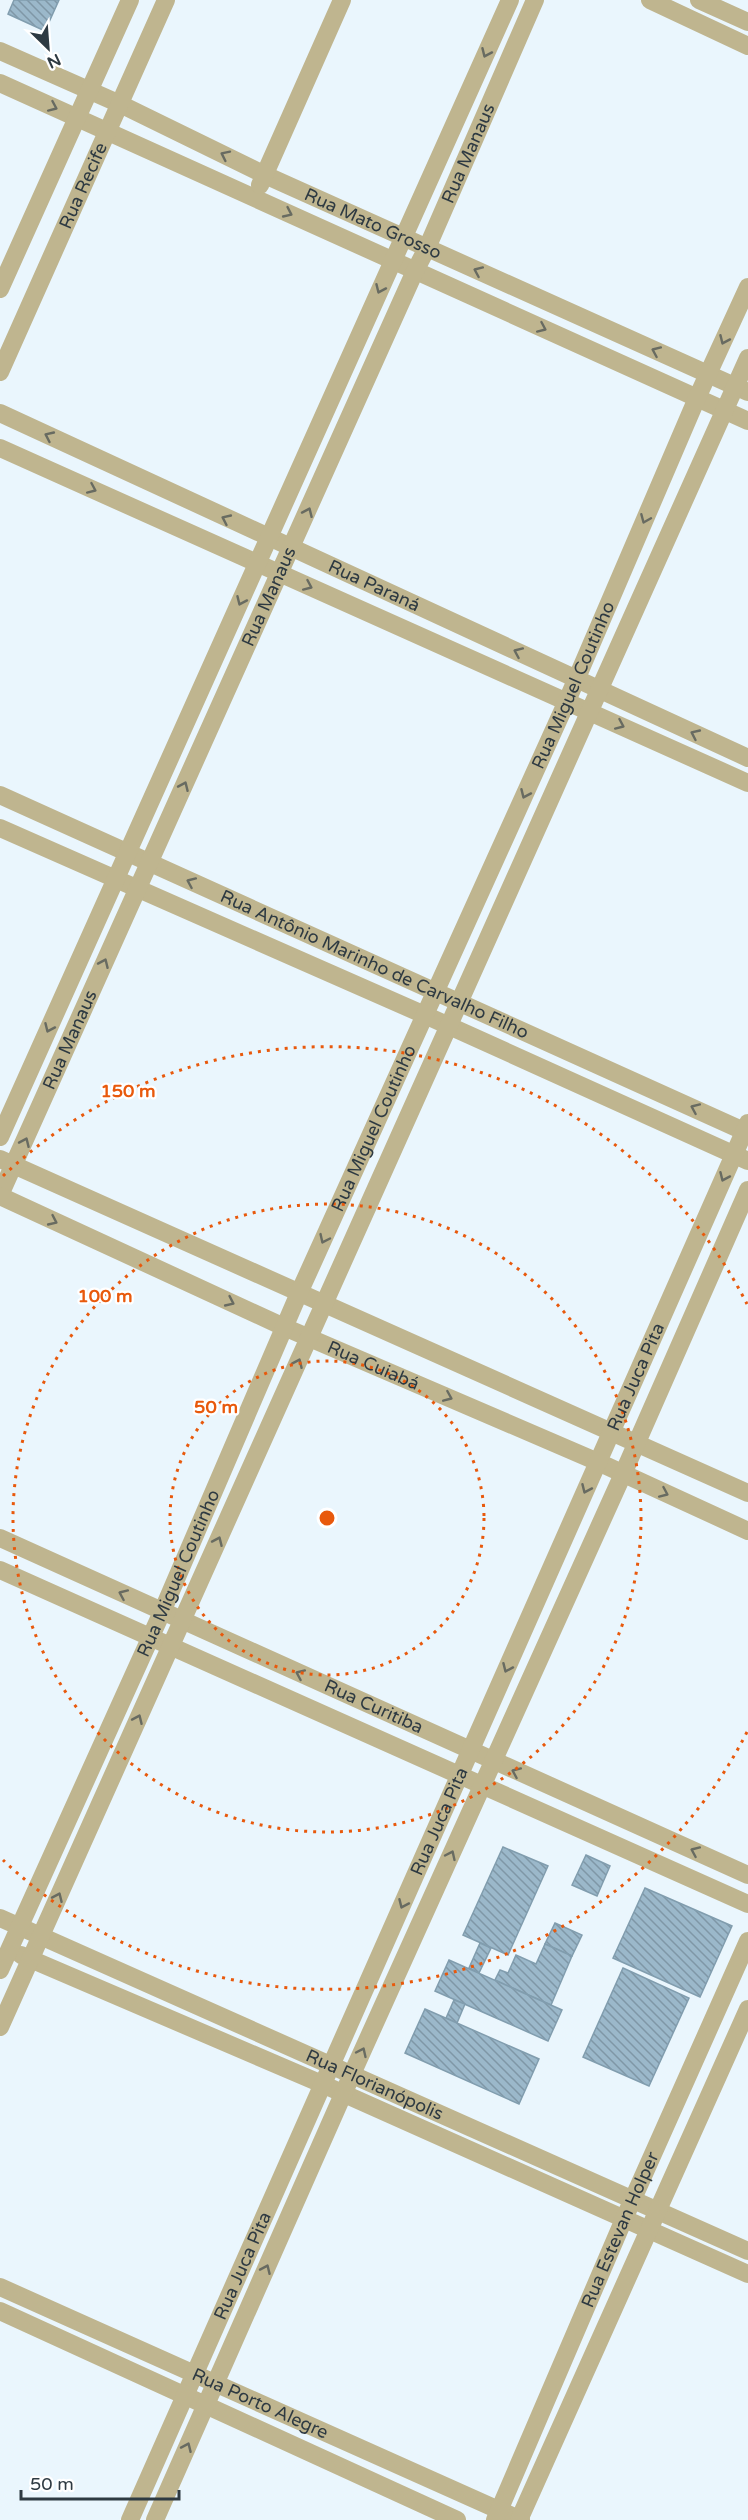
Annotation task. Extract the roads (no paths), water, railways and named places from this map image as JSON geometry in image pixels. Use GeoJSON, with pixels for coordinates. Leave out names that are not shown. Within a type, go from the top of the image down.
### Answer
{"type":"FeatureCollection","features":[{"type":"Feature","properties":{"kind":"street","name":"Rua Recife"},"geometry":{"type":"LineString","coordinates":[[0,289],[130,0]]}},
{"type":"Feature","properties":{"kind":"street","name":"Rua Recife"},"geometry":{"type":"LineString","coordinates":[[0,372],[166,0]]}},
{"type":"Feature","properties":{"kind":"street"},"geometry":{"type":"LineString","coordinates":[[255,198],[342,0]]}},
{"type":"Feature","properties":{"kind":"street","name":"Rua Manaus"},"geometry":{"type":"LineString","coordinates":[[0,1137],[510,0]]}},
{"type":"Feature","properties":{"kind":"street","name":"Rua Manaus"},"geometry":{"type":"LineString","coordinates":[[0,1195],[7,1163],[150,863],[427,248],[535,0]]}},
{"type":"Feature","properties":{"kind":"street"},"geometry":{"type":"LineString","coordinates":[[650,0],[748,46]]}},
{"type":"Feature","properties":{"kind":"street"},"geometry":{"type":"LineString","coordinates":[[699,0],[748,22]]}},
{"type":"Feature","properties":{"kind":"street","name":"Rua Mato Grosso"},"geometry":{"type":"LineString","coordinates":[[0,51],[120,104],[265,175],[742,389]]}},
{"type":"Feature","properties":{"kind":"street","name":"Rua Mato Grosso"},"geometry":{"type":"LineString","coordinates":[[0,83],[748,421]]}},
{"type":"Feature","properties":{"kind":"street","name":"Rua Miguel Coutinho"},"geometry":{"type":"LineString","coordinates":[[0,1970],[5,1948],[19,1927],[149,1636],[162,1612],[299,1293],[567,701],[697,398],[748,287]]}},
{"type":"Feature","properties":{"kind":"street","name":"Rua Miguel Coutinho"},"geometry":{"type":"LineString","coordinates":[[0,2027],[725,410],[742,389],[748,358]]}},
{"type":"Feature","properties":{"kind":"street","name":"Rua Paraná"},"geometry":{"type":"LineString","coordinates":[[0,413],[268,539],[748,758]]}},
{"type":"Feature","properties":{"kind":"street","name":"Rua Paraná"},"geometry":{"type":"LineString","coordinates":[[0,448],[748,783]]}},
{"type":"Feature","properties":{"kind":"street","name":"Rua Antônio Marinho de Carvalho Filho"},"geometry":{"type":"LineString","coordinates":[[0,795],[747,1129]]}},
{"type":"Feature","properties":{"kind":"street","name":"Rua Antônio Marinho de Carvalho Filho"},"geometry":{"type":"LineString","coordinates":[[0,828],[741,1158]]}},
{"type":"Feature","properties":{"kind":"street","name":"Rua Juca Pita"},"geometry":{"type":"LineString","coordinates":[[130,2520],[611,1432],[741,1158],[747,1129]]}},
{"type":"Feature","properties":{"kind":"street","name":"Rua Cuiabá"},"geometry":{"type":"LineString","coordinates":[[7,1163],[748,1493]]}},
{"type":"Feature","properties":{"kind":"street","name":"Rua Juca Pita"},"geometry":{"type":"LineString","coordinates":[[155,2520],[351,2074],[494,1762],[748,1190]]}},
{"type":"Feature","properties":{"kind":"street","name":"Rua Cuiabá"},"geometry":{"type":"LineString","coordinates":[[0,1195],[284,1327],[598,1462],[748,1531]]}},
{"type":"Feature","properties":{"kind":"street","name":"Rua Curitiba"},"geometry":{"type":"LineString","coordinates":[[0,1538],[748,1875]]}},
{"type":"Feature","properties":{"kind":"street","name":"Rua Curitiba"},"geometry":{"type":"LineString","coordinates":[[0,1570],[748,1904]]}},
{"type":"Feature","properties":{"kind":"street","name":"Rua Florianópolis"},"geometry":{"type":"LineString","coordinates":[[0,1918],[748,2251]]}},
{"type":"Feature","properties":{"kind":"street","name":"Rua Estevan Holper"},"geometry":{"type":"LineString","coordinates":[[497,2515],[632,2199],[748,1941]]}},
{"type":"Feature","properties":{"kind":"street","name":"Rua Florianópolis"},"geometry":{"type":"LineString","coordinates":[[5,1948],[322,2084],[748,2274]]}},
{"type":"Feature","properties":{"kind":"street","name":"Rua Estevan Holper"},"geometry":{"type":"LineString","coordinates":[[520,2520],[748,2009]]}},
{"type":"Feature","properties":{"kind":"street","name":"Rua Porto Alegre"},"geometry":{"type":"LineString","coordinates":[[0,2287],[194,2374],[497,2515],[520,2520]]}},
{"type":"Feature","properties":{"kind":"street","name":"Rua Porto Alegre"},"geometry":{"type":"LineString","coordinates":[[0,2311],[457,2520]]}}]}
